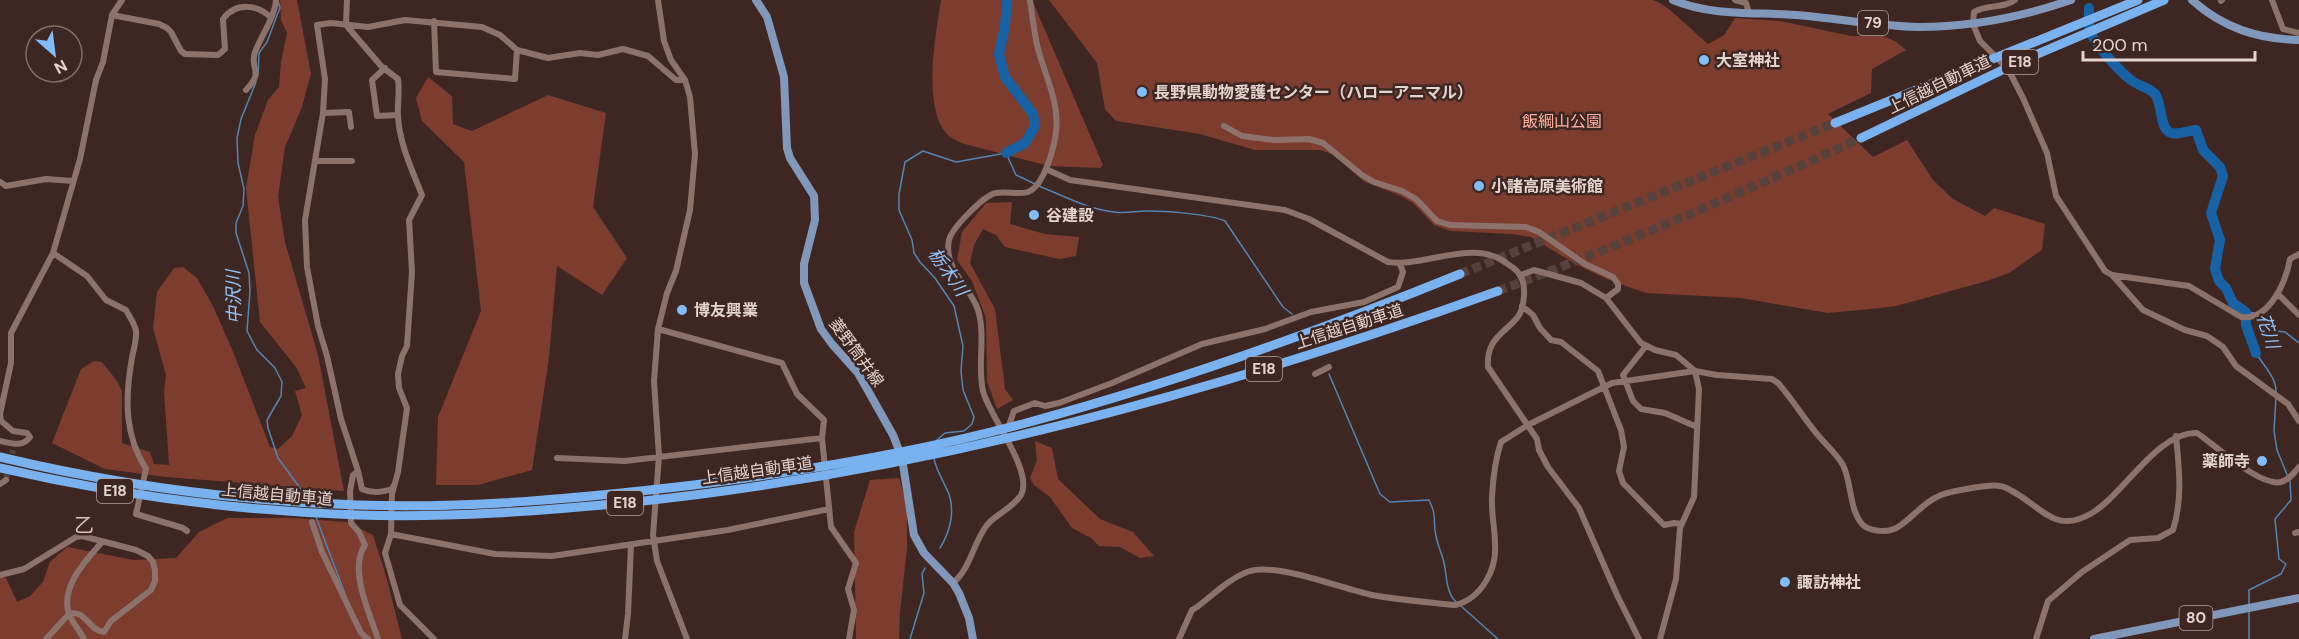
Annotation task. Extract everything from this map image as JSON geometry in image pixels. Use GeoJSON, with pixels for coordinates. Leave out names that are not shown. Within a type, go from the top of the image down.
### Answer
{"type":"FeatureCollection","features":[{"type":"Feature","properties":{"kind":"highway","name":"上信越自動車道"},"geometry":{"type":"LineString","coordinates":[[1835,123],[2138,0]]}},
{"type":"Feature","properties":{"kind":"highway","name":"上信越自動車道"},"geometry":{"type":"LineString","coordinates":[[1861,138],[2021,61],[2163,0]]}},
{"type":"Feature","properties":{"kind":"highway","name":"上信越自動車道"},"geometry":{"type":"LineString","coordinates":[[1024,429],[1265,350],[1460,274]]}},
{"type":"Feature","properties":{"kind":"highway","name":"上信越自動車道"},"geometry":{"type":"LineString","coordinates":[[0,468],[85,486],[231,502],[359,510],[604,495],[887,459],[1114,411],[1292,360],[1498,291]]}},
{"type":"Feature","properties":{"kind":"highway","name":"上信越自動車道"},"geometry":{"type":"LineString","coordinates":[[0,457],[88,476],[231,502]]}},
{"type":"Feature","properties":{"kind":"main road","name":"菱野筒井線"},"geometry":{"type":"LineString","coordinates":[[756,0],[767,17],[784,77],[787,148],[790,158],[814,196],[815,220],[804,264],[804,283],[821,329],[858,373],[893,435],[902,458],[910,518],[918,545],[953,583],[965,605],[973,639]]}},
{"type":"Feature","properties":{"kind":"main road","name":"79"},"geometry":{"type":"LineString","coordinates":[[1673,0],[1707,10],[1916,27],[1973,24],[2028,13],[2071,0]]}},
{"type":"Feature","properties":{"kind":"main road"},"geometry":{"type":"LineString","coordinates":[[2192,0],[2215,18],[2237,29],[2259,36],[2299,40]]}},
{"type":"Feature","properties":{"kind":"main road","name":"80"},"geometry":{"type":"LineString","coordinates":[[2094,639],[2299,598]]}},
{"type":"Feature","properties":{"kind":"street"},"geometry":{"type":"LineString","coordinates":[[0,441],[14,448],[30,437],[27,433],[14,430],[1,421],[0,414],[11,363],[10,333],[53,253],[80,159],[112,15],[122,0]]}},
{"type":"Feature","properties":{"kind":"street"},"geometry":{"type":"LineString","coordinates":[[246,90],[257,74],[254,53],[262,42],[276,0]]}},
{"type":"Feature","properties":{"kind":"street"},"geometry":{"type":"LineString","coordinates":[[347,0],[346,25],[385,68],[399,79],[398,116],[402,143],[422,195],[409,220],[412,272],[407,346],[398,374],[399,388],[407,408],[398,472],[392,494],[391,534],[385,553],[400,605],[434,639]]}},
{"type":"Feature","properties":{"kind":"street"},"geometry":{"type":"LineString","coordinates":[[658,0],[663,41],[671,60],[685,80],[694,125],[695,154],[692,196],[676,271],[667,293],[658,329],[654,381],[659,456],[654,538],[657,561],[687,639]]}},
{"type":"Feature","properties":{"kind":"street"},"geometry":{"type":"LineString","coordinates":[[953,583],[963,575],[986,527],[1021,494],[1022,480],[1006,434],[997,423],[983,392],[982,337],[978,310],[949,259],[949,241],[952,234],[986,197],[996,193],[1026,192],[1038,184],[1046,169],[1056,132],[1056,104],[1037,44],[1030,0]]}},
{"type":"Feature","properties":{"kind":"street"},"geometry":{"type":"LineString","coordinates":[[1735,0],[1746,3],[1749,13]]}},
{"type":"Feature","properties":{"kind":"street"},"geometry":{"type":"LineString","coordinates":[[2014,0],[2010,4],[1978,9],[1974,12],[1973,24],[1980,41],[2008,69],[2047,153],[2056,196],[2098,262],[2143,310],[2185,330],[2207,336],[2223,347],[2236,366],[2288,404],[2299,421]]}},
{"type":"Feature","properties":{"kind":"street"},"geometry":{"type":"LineString","coordinates":[[2272,0],[2283,29],[2299,33]]}},
{"type":"Feature","properties":{"kind":"street"},"geometry":{"type":"LineString","coordinates":[[112,15],[159,24],[167,28],[185,54],[218,56],[225,49],[223,19],[226,15],[241,8],[254,7],[262,9],[271,18]]}},
{"type":"Feature","properties":{"kind":"street"},"geometry":{"type":"LineString","coordinates":[[398,472],[392,489],[380,493],[362,489],[341,419],[318,326],[307,267],[305,220],[323,113],[325,79],[317,25],[331,23],[368,27],[405,20],[482,27],[500,35],[517,50],[555,58],[580,53],[598,55],[623,49],[648,56],[676,80],[685,80]]}},
{"type":"Feature","properties":{"kind":"street"},"geometry":{"type":"LineString","coordinates":[[434,21],[436,72],[516,79],[517,50]]}},
{"type":"Feature","properties":{"kind":"street"},"geometry":{"type":"LineString","coordinates":[[385,68],[372,80],[377,116],[398,116]]}},
{"type":"Feature","properties":{"kind":"street"},"geometry":{"type":"LineString","coordinates":[[323,113],[350,112],[351,127]]}},
{"type":"Feature","properties":{"kind":"street"},"geometry":{"type":"LineString","coordinates":[[1224,126],[1242,136],[1274,141],[1309,139],[1323,143],[1362,175],[1416,199],[1437,221],[1450,225],[1526,227],[1539,232],[1585,264],[1613,277],[1618,284],[1618,289],[1606,298]]}},
{"type":"Feature","properties":{"kind":"street"},"geometry":{"type":"LineString","coordinates":[[316,161],[352,161]]}},
{"type":"Feature","properties":{"kind":"street"},"geometry":{"type":"LineString","coordinates":[[1046,169],[1070,180],[1285,210],[1309,219],[1388,262],[1400,264],[1458,254],[1491,255],[1504,260],[1521,275],[1524,296],[1516,318],[1491,345],[1487,358],[1488,367],[1537,439],[1539,450],[1548,467],[1579,508],[1639,639]]}},
{"type":"Feature","properties":{"kind":"street"},"geometry":{"type":"LineString","coordinates":[[0,182],[6,186],[46,179],[73,181]]}},
{"type":"Feature","properties":{"kind":"street"},"geometry":{"type":"LineString","coordinates":[[53,253],[87,276],[106,300],[126,310],[136,331],[129,374],[126,416],[137,455],[146,469],[136,514],[187,531]]}},
{"type":"Feature","properties":{"kind":"street"},"geometry":{"type":"LineString","coordinates":[[2112,275],[2189,286],[2244,317],[2256,315],[2278,294],[2286,278],[2290,259],[2299,254]]}},
{"type":"Feature","properties":{"kind":"street"},"geometry":{"type":"LineString","coordinates":[[1006,434],[1014,411],[1024,407],[1059,403],[1112,384],[1202,344],[1300,320],[1311,312],[1364,302],[1398,287],[1403,272],[1400,264]]}},
{"type":"Feature","properties":{"kind":"street"},"geometry":{"type":"LineString","coordinates":[[1521,275],[1534,270],[1581,283],[1606,298],[1641,343],[1676,355],[1695,371],[1699,389],[1694,497],[1682,525],[1676,579],[1660,639]]}},
{"type":"Feature","properties":{"kind":"street"},"geometry":{"type":"LineString","coordinates":[[2278,294],[2299,315]]}},
{"type":"Feature","properties":{"kind":"street"},"geometry":{"type":"LineString","coordinates":[[1522,306],[1533,315],[1540,328],[1551,340],[1561,342],[1598,371],[1621,430],[1624,447],[1619,471],[1623,483],[1664,525],[1674,523],[1682,525]]}},
{"type":"Feature","properties":{"kind":"street"},"geometry":{"type":"LineString","coordinates":[[658,329],[782,363],[798,394],[808,407],[824,420],[822,438],[831,527],[856,563],[848,589],[854,610],[849,639]]}},
{"type":"Feature","properties":{"kind":"street"},"geometry":{"type":"LineString","coordinates":[[1646,346],[1623,375],[1633,401],[1641,409],[1665,413],[1697,427]]}},
{"type":"Feature","properties":{"kind":"street"},"geometry":{"type":"LineString","coordinates":[[1315,374],[1329,367]]}},
{"type":"Feature","properties":{"kind":"street"},"geometry":{"type":"LineString","coordinates":[[1179,639],[1192,610],[1234,579],[1250,571],[1260,570],[1322,581],[1377,596],[1455,604],[1466,602],[1487,581],[1496,547],[1492,498],[1494,469],[1501,442],[1528,425],[1612,383],[1695,371],[1772,379],[1778,383],[1842,465],[1862,524],[1878,531],[1898,528],[1927,502],[1943,495],[2000,486],[2019,495],[2050,518],[2067,521],[2079,519],[2103,506],[2129,478],[2176,436],[2188,432],[2198,433],[2249,471],[2274,483],[2286,480],[2299,467]]}},
{"type":"Feature","properties":{"kind":"street"},"geometry":{"type":"LineString","coordinates":[[2036,639],[2048,601],[2082,572],[2130,540],[2158,538],[2174,530],[2181,488],[2176,436]]}},
{"type":"Feature","properties":{"kind":"street"},"geometry":{"type":"LineString","coordinates":[[557,458],[625,462],[659,456],[822,438]]}},
{"type":"Feature","properties":{"kind":"street"},"geometry":{"type":"LineString","coordinates":[[358,471],[353,475],[350,491],[351,524],[359,532],[365,545],[359,553],[360,584],[378,639]]}},
{"type":"Feature","properties":{"kind":"street"},"geometry":{"type":"LineString","coordinates":[[391,534],[495,554],[552,556],[631,545],[654,538],[728,530],[829,509]]}},
{"type":"Feature","properties":{"kind":"street"},"geometry":{"type":"LineString","coordinates":[[312,522],[322,552],[361,633],[368,639]]}},
{"type":"Feature","properties":{"kind":"street"},"geometry":{"type":"LineString","coordinates":[[0,575],[24,569],[76,537],[82,536],[136,550],[148,556],[153,562],[155,581],[151,590],[111,621],[104,632],[95,630],[82,615],[74,612],[69,614],[46,639]]}},
{"type":"Feature","properties":{"kind":"street"},"geometry":{"type":"LineString","coordinates":[[84,639],[69,614],[68,598],[79,569],[102,542]]}},
{"type":"Feature","properties":{"kind":"street"},"geometry":{"type":"LineString","coordinates":[[625,639],[631,545]]}},
{"type":"Feature","properties":{"kind":"green space"},"geometry":{"type":"Polygon","coordinates":[[[280,0],[297,0],[311,74],[302,107],[285,147],[278,197],[285,242],[318,355],[344,491],[166,477],[105,469],[52,443],[81,369],[94,361],[102,362],[122,391],[122,443],[150,452],[154,464],[169,465],[164,392],[166,375],[153,328],[157,292],[174,268],[183,267],[197,278],[213,306],[270,447],[278,449],[292,436],[302,415],[295,391],[306,388],[296,367],[260,322],[246,188],[255,135],[268,100],[279,87],[287,33],[281,20],[280,0]]]}},
{"type":"Feature","properties":{"kind":"green space"},"geometry":{"type":"Polygon","coordinates":[[[941,0],[1032,0],[1103,165],[1100,168],[1049,166],[961,143],[949,136],[940,124],[933,90],[934,51],[941,0]]]}},
{"type":"Feature","properties":{"kind":"green space","name":"飯綱山公園"},"geometry":{"type":"Polygon","coordinates":[[[1049,0],[1653,0],[1673,13],[1708,44],[1724,35],[1735,18],[1781,21],[1851,36],[1883,36],[1895,41],[1906,50],[1872,69],[1871,93],[1828,114],[1873,157],[1907,140],[1933,180],[1953,199],[1985,216],[1994,208],[2045,224],[2042,250],[2009,273],[1987,281],[1896,306],[1880,308],[1828,313],[1741,298],[1646,293],[1609,280],[1577,265],[1531,237],[1450,231],[1434,225],[1413,203],[1365,182],[1332,154],[1320,150],[1255,150],[1200,134],[1116,121],[1105,109],[1097,63],[1049,0]]]}},
{"type":"Feature","properties":{"kind":"green space"},"geometry":{"type":"Polygon","coordinates":[[[428,77],[452,96],[453,124],[472,131],[548,95],[606,113],[593,207],[627,258],[602,295],[557,266],[549,358],[532,470],[478,485],[436,485],[438,417],[481,311],[464,162],[422,121],[416,98],[428,77]]]}},
{"type":"Feature","properties":{"kind":"green space"},"geometry":{"type":"Polygon","coordinates":[[[1012,202],[1010,224],[1045,234],[1079,237],[1076,256],[1059,259],[1005,247],[996,235],[983,229],[974,245],[970,263],[995,309],[1005,389],[1013,400],[997,409],[987,381],[986,318],[972,281],[957,260],[962,232],[986,203],[1012,202]]]}},
{"type":"Feature","properties":{"kind":"green space"},"geometry":{"type":"Polygon","coordinates":[[[1035,441],[1052,448],[1058,479],[1100,519],[1133,532],[1154,556],[1140,558],[1120,547],[1099,546],[1091,538],[1072,528],[1050,497],[1034,485],[1030,478],[1037,460],[1035,441]]]}},
{"type":"Feature","properties":{"kind":"green space"},"geometry":{"type":"Polygon","coordinates":[[[899,478],[907,506],[907,548],[899,639],[856,639],[854,532],[870,480],[899,478]]]}},
{"type":"Feature","properties":{"kind":"green space"},"geometry":{"type":"Polygon","coordinates":[[[227,518],[294,518],[346,522],[373,535],[402,639],[0,639],[0,577],[6,578],[17,602],[30,596],[43,582],[50,562],[67,547],[134,560],[176,558],[199,532],[227,518]]]}},
{"type":"Feature","properties":{"kind":"waterway","name":"栃木川"},"geometry":{"type":"LineString","coordinates":[[1006,153],[1025,143],[1035,126],[1033,114],[1005,77],[999,54],[1005,26],[1007,0]]}},
{"type":"Feature","properties":{"kind":"waterway","name":"中沢川"},"geometry":{"type":"LineString","coordinates":[[258,75],[259,53],[267,42],[280,8],[278,1]]}},
{"type":"Feature","properties":{"kind":"waterway","name":"花川"},"geometry":{"type":"LineString","coordinates":[[2089,8],[2089,25],[2092,36],[2127,76],[2155,94],[2166,129],[2175,134],[2196,130],[2203,150],[2220,167],[2223,176],[2211,213],[2220,240],[2215,269],[2219,281],[2226,288],[2233,303],[2246,312],[2246,325],[2256,353]]}},
{"type":"Feature","properties":{"kind":"waterway","name":"中沢川"},"geometry":{"type":"LineString","coordinates":[[256,82],[241,119],[237,138],[238,163],[244,189],[243,206],[236,223],[236,233],[249,273],[247,331],[257,350],[275,368],[282,382],[281,396],[267,420],[268,428],[278,458],[308,499]]}},
{"type":"Feature","properties":{"kind":"waterway","name":"栃木川"},"geometry":{"type":"LineString","coordinates":[[937,440],[945,433],[964,431],[972,424],[974,417],[963,390],[961,371],[963,346],[954,306],[914,253],[912,240],[899,210],[899,194],[905,162],[923,151],[956,162],[1006,153],[1016,175],[1035,184]]}},
{"type":"Feature","properties":{"kind":"waterway"},"geometry":{"type":"LineString","coordinates":[[1039,186],[1076,202],[1104,210],[1122,213],[1176,212],[1209,216],[1225,221],[1283,307],[1292,314]]}},
{"type":"Feature","properties":{"kind":"waterway"},"geometry":{"type":"LineString","coordinates":[[2246,312],[2254,313]]}},
{"type":"Feature","properties":{"kind":"waterway"},"geometry":{"type":"LineString","coordinates":[[2258,316],[2276,331],[2285,332],[2299,343]]}},
{"type":"Feature","properties":{"kind":"waterway","name":"花川"},"geometry":{"type":"LineString","coordinates":[[2256,353],[2272,377],[2276,393]]}},
{"type":"Feature","properties":{"kind":"waterway"},"geometry":{"type":"LineString","coordinates":[[1329,374],[1380,494],[1390,502],[1429,500],[1448,587],[1457,603]]}},
{"type":"Feature","properties":{"kind":"waterway","name":"花川"},"geometry":{"type":"LineString","coordinates":[[2276,397],[2274,431],[2277,450],[2288,477]]}},
{"type":"Feature","properties":{"kind":"waterway","name":"栃木川"},"geometry":{"type":"LineString","coordinates":[[934,459],[949,494],[952,508],[949,529],[940,548]]}},
{"type":"Feature","properties":{"kind":"waterway","name":"花川"},"geometry":{"type":"LineString","coordinates":[[2249,605],[2249,590],[2281,574],[2286,564],[2279,559],[2275,519],[2291,500],[2290,481]]}},
{"type":"Feature","properties":{"kind":"waterway","name":"中沢川"},"geometry":{"type":"LineString","coordinates":[[316,517],[345,594]]}},
{"type":"Feature","properties":{"kind":"waterway","name":"栃木川"},"geometry":{"type":"LineString","coordinates":[[910,639],[924,593],[922,574],[925,568]]}},
{"type":"Feature","properties":{"kind":"waterway"},"geometry":{"type":"LineString","coordinates":[[1461,606],[1498,639]]}},
{"type":"Feature","properties":{"kind":"waterway","name":"花川"},"geometry":{"type":"LineString","coordinates":[[2249,610],[2249,639]]}},
{"type":"Feature","properties":{"kind":"tunnel"},"geometry":{"type":"LineString","coordinates":[[1460,274],[1835,123]]}},
{"type":"Feature","properties":{"kind":"tunnel"},"geometry":{"type":"LineString","coordinates":[[1498,291],[1681,218],[1861,138]]}},
{"type":"Feature","properties":{"kind":"tunnel"},"geometry":{"type":"LineString","coordinates":[[6,480],[13,450]]}},
{"type":"Feature","properties":{"kind":"place","name":"大室神社"},"geometry":{"type":"Point","coordinates":[1704,60]}},
{"type":"Feature","properties":{"kind":"place","name":"長野県動物愛護センター（ハローアニマル）"},"geometry":{"type":"Point","coordinates":[1142,92]}},
{"type":"Feature","properties":{"kind":"place","name":"小諸高原美術館"},"geometry":{"type":"Point","coordinates":[1479,186]}},
{"type":"Feature","properties":{"kind":"place","name":"谷建設"},"geometry":{"type":"Point","coordinates":[1034,215]}},
{"type":"Feature","properties":{"kind":"place","name":"博友興業"},"geometry":{"type":"Point","coordinates":[682,310]}},
{"type":"Feature","properties":{"kind":"place","name":"薬師寺"},"geometry":{"type":"Point","coordinates":[2262,461]}},
{"type":"Feature","properties":{"kind":"place","name":"諏訪神社"},"geometry":{"type":"Point","coordinates":[1785,582]}},
{"type":"Feature","properties":{"kind":"district","name":"乙"},"geometry":{"type":"Point","coordinates":[84,525]}}]}
